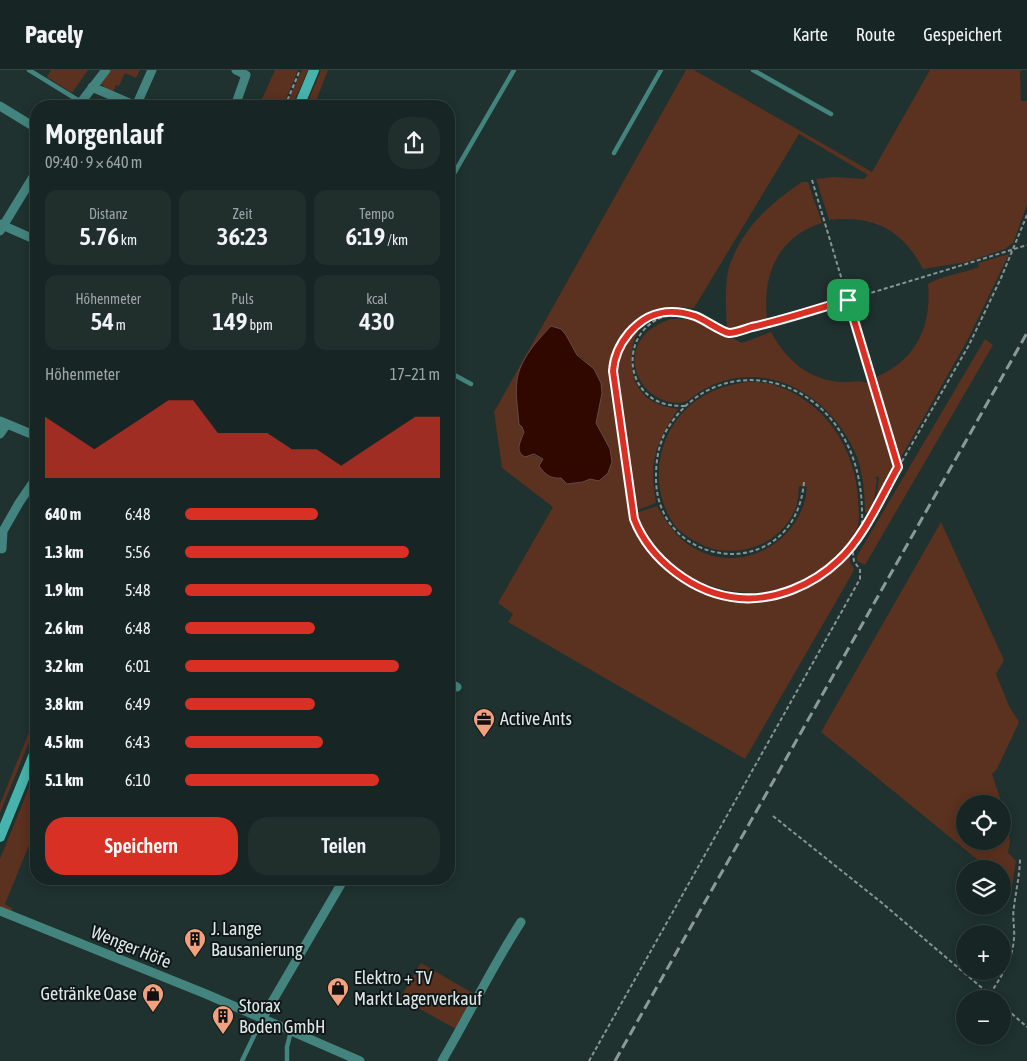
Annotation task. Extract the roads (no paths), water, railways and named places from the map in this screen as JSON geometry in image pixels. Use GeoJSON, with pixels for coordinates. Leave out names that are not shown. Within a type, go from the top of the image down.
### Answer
{"type":"FeatureCollection","features":[{"type":"Feature","properties":{"kind":"main road"},"geometry":{"type":"LineString","coordinates":[[302,100],[314,70]]}},
{"type":"Feature","properties":{"kind":"main road"},"geometry":{"type":"LineString","coordinates":[[0,837],[30,764]]}},
{"type":"Feature","properties":{"kind":"street"},"geometry":{"type":"LineString","coordinates":[[83,100],[106,70]]}},
{"type":"Feature","properties":{"kind":"street"},"geometry":{"type":"LineString","coordinates":[[140,100],[152,70]]}},
{"type":"Feature","properties":{"kind":"street"},"geometry":{"type":"LineString","coordinates":[[236,70],[246,75],[237,100]]}},
{"type":"Feature","properties":{"kind":"street"},"geometry":{"type":"LineString","coordinates":[[92,87],[123,100]]}},
{"type":"Feature","properties":{"kind":"street"},"geometry":{"type":"LineString","coordinates":[[0,106],[30,124]]}},
{"type":"Feature","properties":{"kind":"street"},"geometry":{"type":"LineString","coordinates":[[30,181],[1,227],[30,238]]}},
{"type":"Feature","properties":{"kind":"street"},"geometry":{"type":"LineString","coordinates":[[0,434],[3,423],[30,434]]}},
{"type":"Feature","properties":{"kind":"street"},"geometry":{"type":"LineString","coordinates":[[2,549],[3,531],[30,487]]}},
{"type":"Feature","properties":{"kind":"street"},"geometry":{"type":"LineString","coordinates":[[262,1018],[340,885]]}},
{"type":"Feature","properties":{"kind":"street","name":"Wenger Höfe"},"geometry":{"type":"LineString","coordinates":[[0,912],[206,994],[360,1061]]}},
{"type":"Feature","properties":{"kind":"street"},"geometry":{"type":"LineString","coordinates":[[442,1061],[492,969],[521,922]]}},
{"type":"Feature","properties":{"kind":"lane"},"geometry":{"type":"LineString","coordinates":[[29,70],[74,100]]}},
{"type":"Feature","properties":{"kind":"lane"},"geometry":{"type":"LineString","coordinates":[[455,172],[514,70]]}},
{"type":"Feature","properties":{"kind":"lane"},"geometry":{"type":"LineString","coordinates":[[614,153],[661,70]]}},
{"type":"Feature","properties":{"kind":"lane"},"geometry":{"type":"LineString","coordinates":[[753,70],[831,114]]}},
{"type":"Feature","properties":{"kind":"lane"},"geometry":{"type":"LineString","coordinates":[[455,375],[471,384]]}},
{"type":"Feature","properties":{"kind":"lane"},"geometry":{"type":"LineString","coordinates":[[242,1061],[262,1018]]}},
{"type":"Feature","properties":{"kind":"lane"},"geometry":{"type":"LineString","coordinates":[[287,1061],[287,1047],[291,1031]]}},
{"type":"Feature","properties":{"kind":"railway"},"geometry":{"type":"LineString","coordinates":[[615,1061],[1027,333]]}},
{"type":"Feature","properties":{"kind":"place","name":"Active Ants"},"geometry":{"type":"Point","coordinates":[484,738]}},
{"type":"Feature","properties":{"kind":"place","name":"J. Lange Bausanierung"},"geometry":{"type":"Point","coordinates":[195,958]}},
{"type":"Feature","properties":{"kind":"place","name":"Elektro + TV Markt Lagerverkauf"},"geometry":{"type":"Point","coordinates":[338,1007]}},
{"type":"Feature","properties":{"kind":"place","name":"Getränke Oase"},"geometry":{"type":"Point","coordinates":[153,1013]}},
{"type":"Feature","properties":{"kind":"place","name":"Storax Boden GmbH"},"geometry":{"type":"Point","coordinates":[223,1035]}}]}
